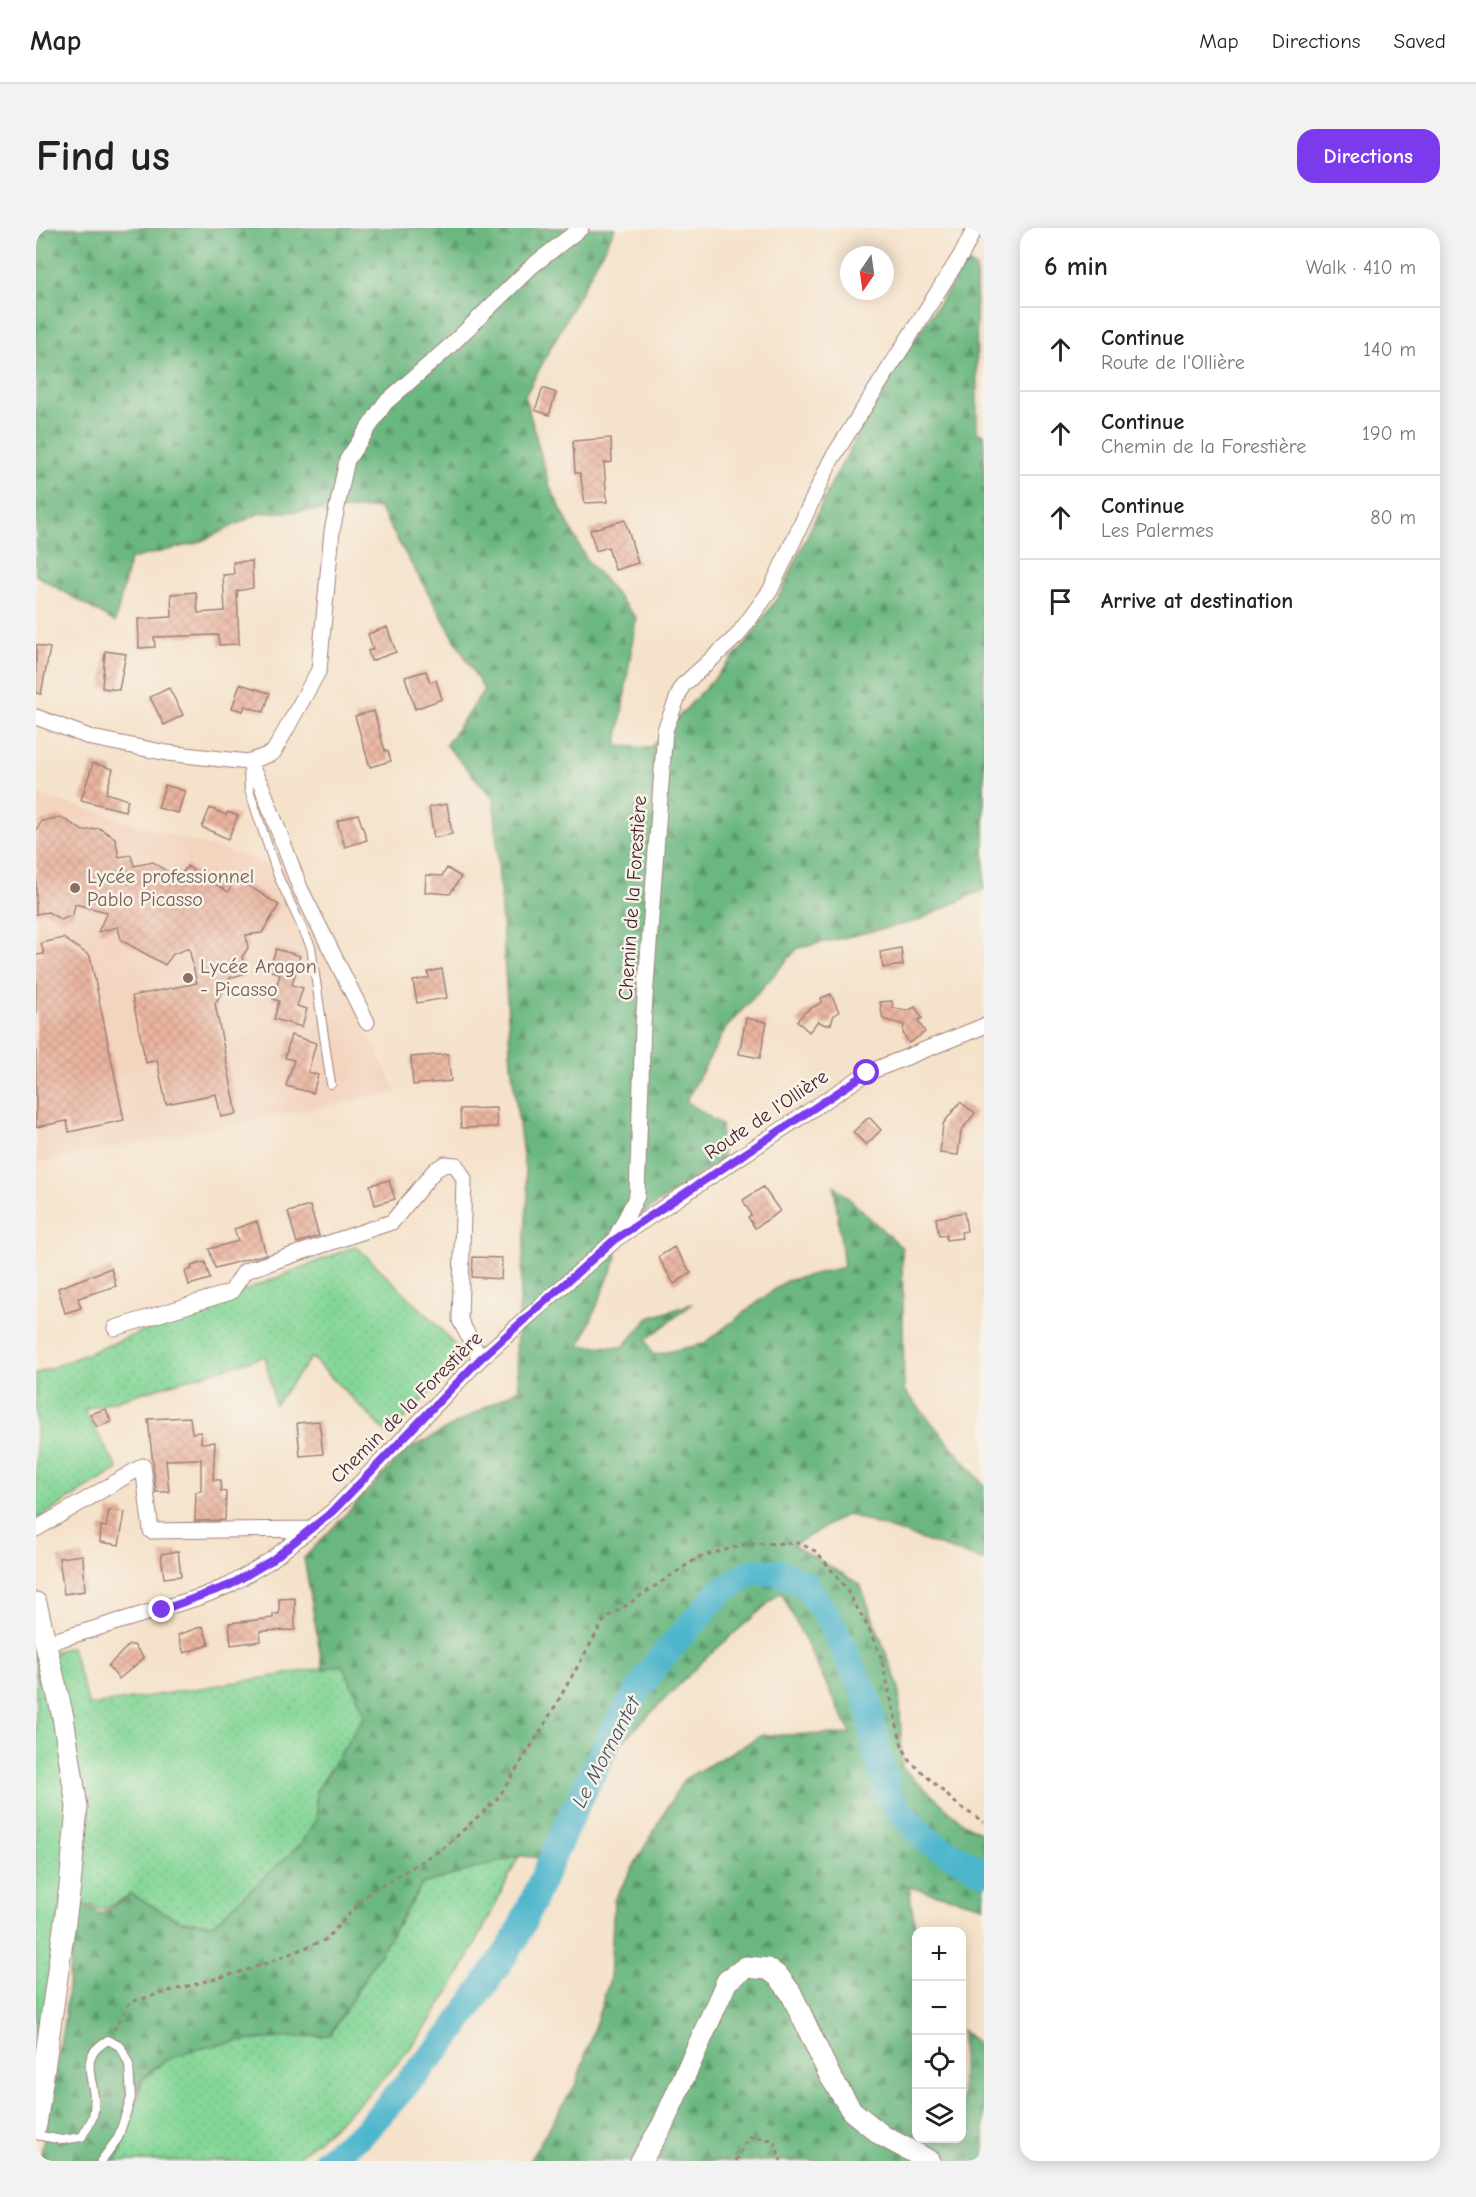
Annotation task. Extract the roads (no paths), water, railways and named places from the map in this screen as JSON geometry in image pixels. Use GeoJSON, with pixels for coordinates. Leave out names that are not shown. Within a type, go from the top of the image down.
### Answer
{"type":"FeatureCollection","features":[{"type":"Feature","properties":{"kind":"street"},"geometry":{"type":"LineString","coordinates":[[36,717],[92,738],[167,753],[248,762],[273,753],[319,670],[332,531],[347,460],[385,403],[450,346],[532,266],[581,228]]}},
{"type":"Feature","properties":{"kind":"street","name":"Chemin de la Forestière"},"geometry":{"type":"LineString","coordinates":[[42,1633],[162,1610],[230,1585],[272,1560],[333,1511],[480,1359],[614,1240],[637,1196],[644,1025],[665,730],[682,686],[737,636],[770,591],[831,460],[963,252],[975,228]]}},
{"type":"Feature","properties":{"kind":"street"},"geometry":{"type":"LineString","coordinates":[[248,762],[262,787],[300,888],[366,1022]]}},
{"type":"Feature","properties":{"kind":"street","name":"Route de l'Ollière"},"geometry":{"type":"LineString","coordinates":[[614,1240],[867,1073],[984,1026]]}},
{"type":"Feature","properties":{"kind":"street"},"geometry":{"type":"LineString","coordinates":[[115,1328],[231,1292],[245,1271],[392,1222],[435,1170],[445,1164],[456,1165],[465,1179],[460,1320],[480,1359]]}},
{"type":"Feature","properties":{"kind":"street"},"geometry":{"type":"LineString","coordinates":[[36,1529],[143,1466],[151,1531],[311,1529]]}},
{"type":"Feature","properties":{"kind":"street"},"geometry":{"type":"LineString","coordinates":[[36,1603],[63,1717],[77,1807],[69,1893],[36,2125]]}},
{"type":"Feature","properties":{"kind":"street"},"geometry":{"type":"LineString","coordinates":[[641,2161],[662,2126],[727,1981],[746,1967],[756,1966],[768,1969],[779,1977],[791,1993],[830,2076],[852,2111],[883,2136],[930,2161]]}},
{"type":"Feature","properties":{"kind":"lane"},"geometry":{"type":"LineString","coordinates":[[248,762],[249,790],[278,876],[311,947],[331,1084]]}},
{"type":"Feature","properties":{"kind":"lane"},"geometry":{"type":"LineString","coordinates":[[36,2135],[62,2140],[82,2137],[93,2115],[93,2079],[88,2061],[94,2048],[108,2040],[121,2047],[129,2065],[131,2098],[118,2138],[101,2161]]}},
{"type":"Feature","properties":{"kind":"waterway","name":"Le Mornantet"},"geometry":{"type":"LineString","coordinates":[[326,2161],[365,2131],[450,2035],[515,1940],[570,1818],[616,1725],[655,1665],[722,1590],[751,1572],[780,1572],[806,1585],[829,1619],[867,1698],[878,1758],[889,1797],[907,1820],[929,1842],[984,1872]]}},
{"type":"Feature","properties":{"kind":"place","name":"Lycée professionnel Pablo Picasso"},"geometry":{"type":"Point","coordinates":[75,888]}},
{"type":"Feature","properties":{"kind":"place","name":"Lycée Aragon - Picasso"},"geometry":{"type":"Point","coordinates":[188,978]}}]}
